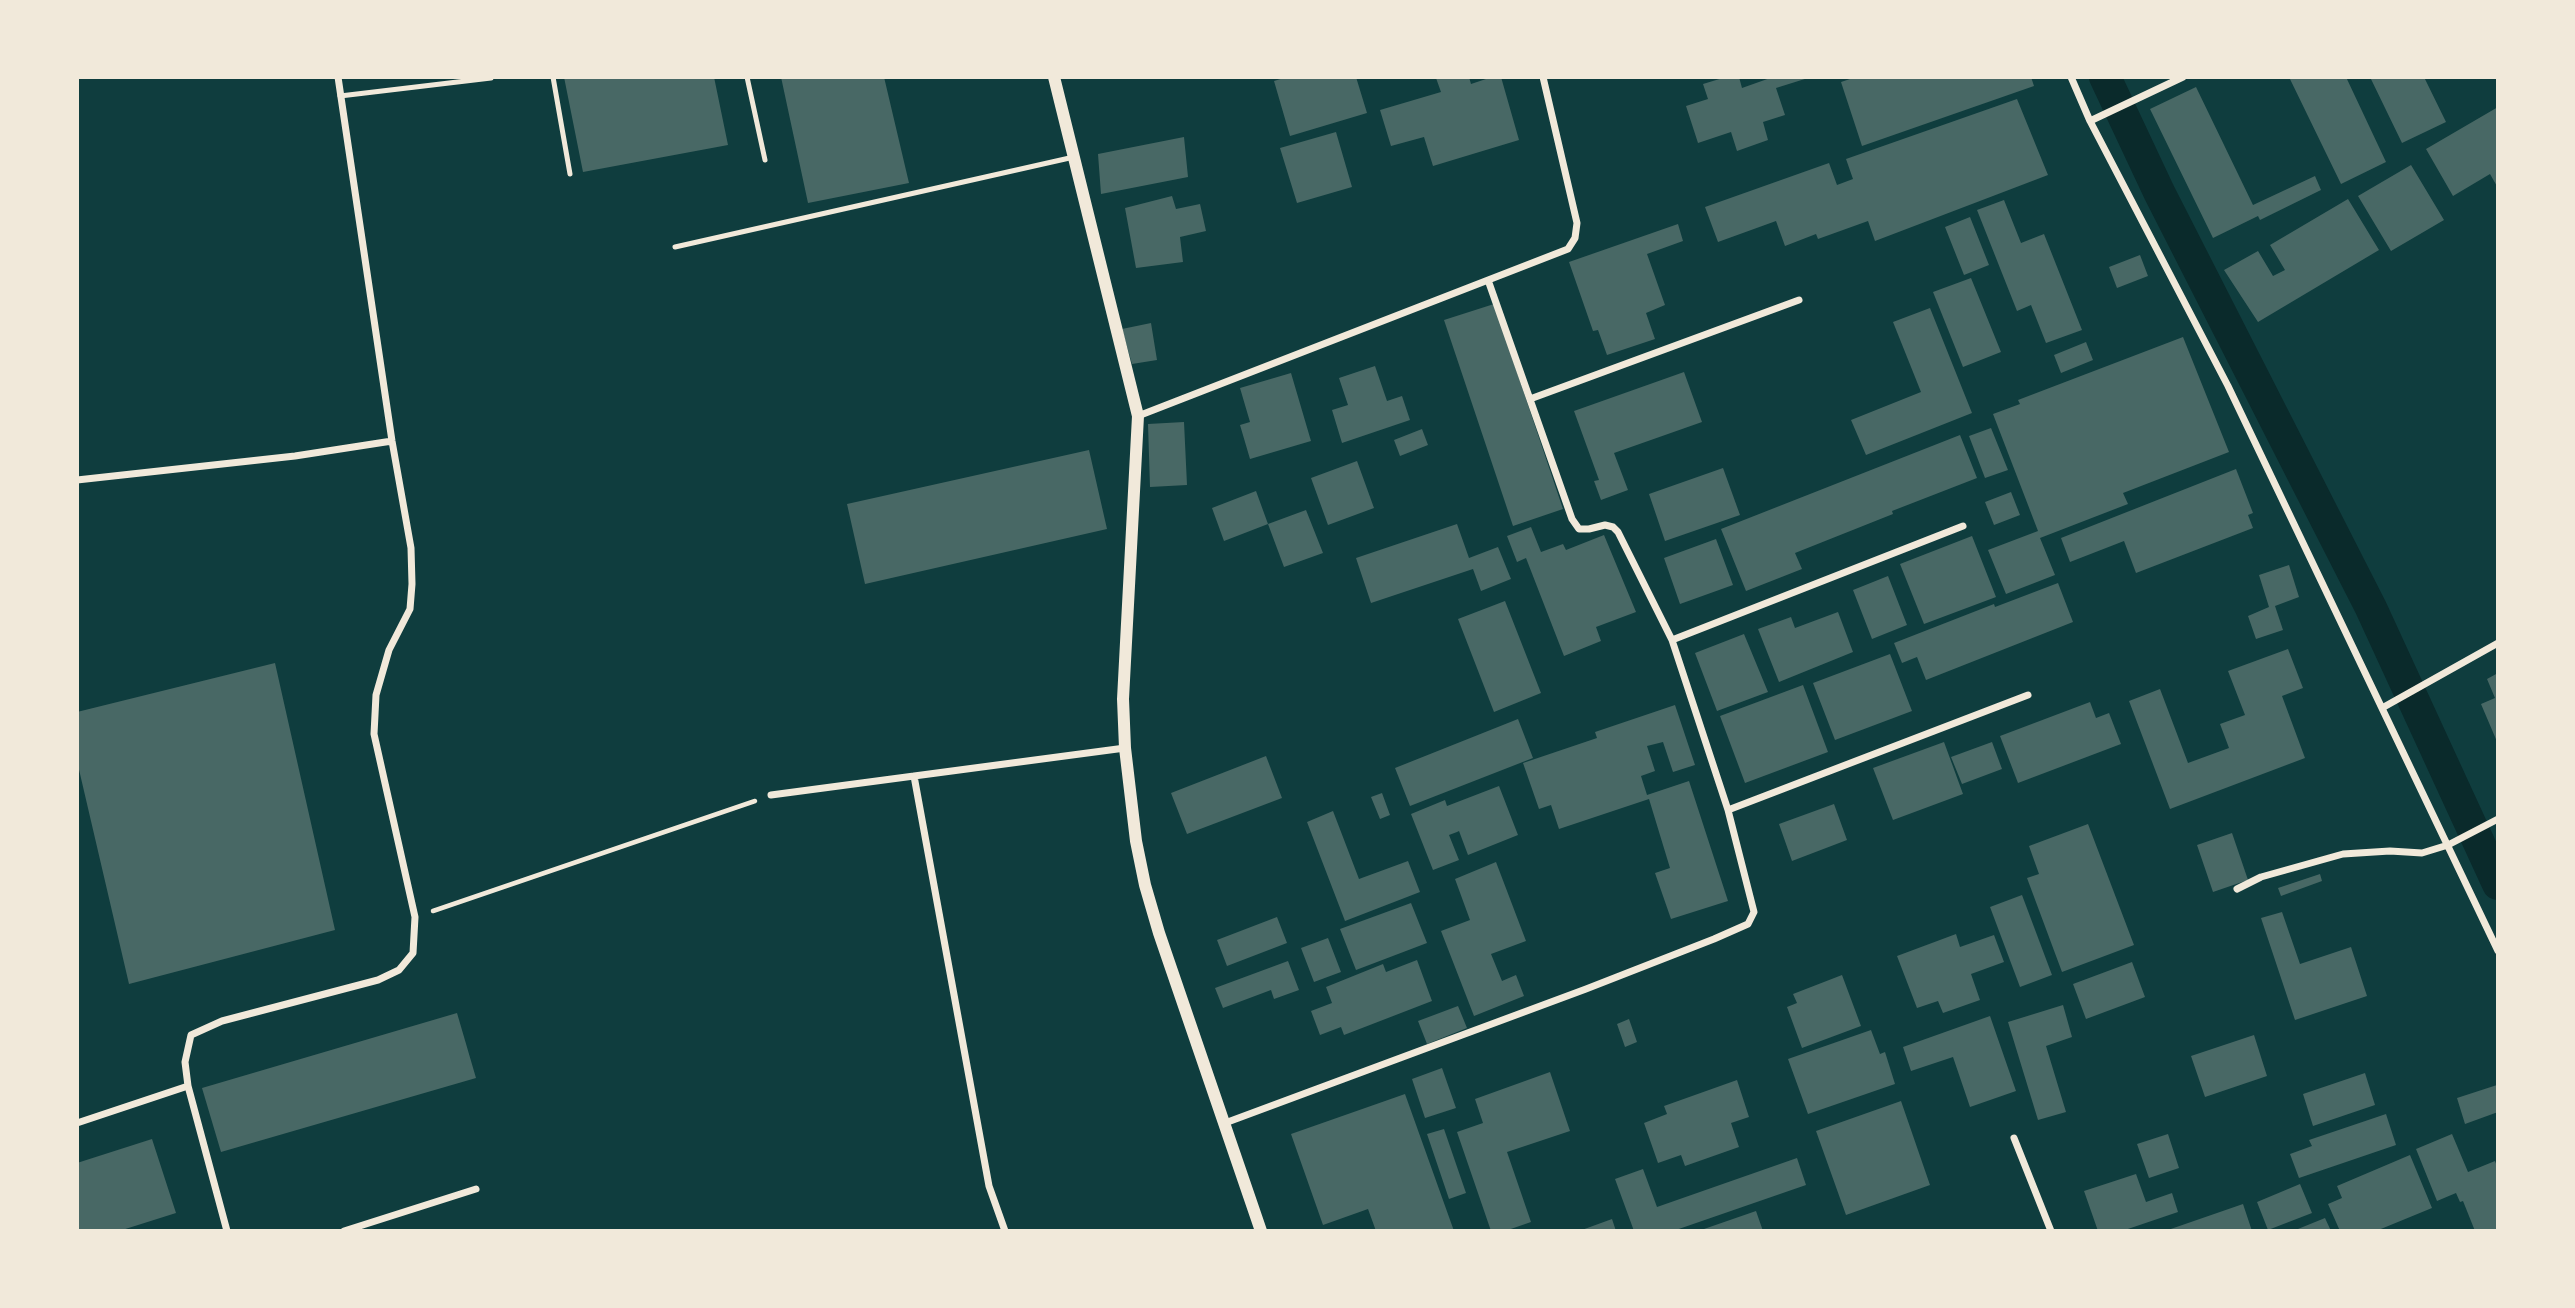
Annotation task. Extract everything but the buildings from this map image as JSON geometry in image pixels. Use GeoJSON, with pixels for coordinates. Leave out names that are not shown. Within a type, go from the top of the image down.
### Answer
{"type":"FeatureCollection","features":[{"type":"Feature","properties":{"kind":"street"},"geometry":{"type":"LineString","coordinates":[[228,1231],[188,1087],[185,1062],[191,1035],[222,1021],[378,980],[399,971],[413,953],[415,918],[374,734],[376,695],[389,650],[410,609],[411,548],[392,442],[338,77]]}},
{"type":"Feature","properties":{"kind":"street"},"geometry":{"type":"LineString","coordinates":[[1054,77],[1138,416],[1124,646],[1125,748],[1136,841],[1145,885],[1261,1231]]}},
{"type":"Feature","properties":{"kind":"street"},"geometry":{"type":"LineString","coordinates":[[1138,416],[1567,248],[1574,238],[1577,223],[1543,77]]}},
{"type":"Feature","properties":{"kind":"street"},"geometry":{"type":"LineString","coordinates":[[2071,77],[2090,121],[2228,386],[2498,951]]}},
{"type":"Feature","properties":{"kind":"street"},"geometry":{"type":"LineString","coordinates":[[2090,121],[2183,77]]}},
{"type":"Feature","properties":{"kind":"street"},"geometry":{"type":"LineString","coordinates":[[1225,1123],[1586,989],[1748,924],[1754,912],[1728,810],[1672,640],[1618,532],[1605,525],[1579,529],[1572,519],[1488,279]]}},
{"type":"Feature","properties":{"kind":"street"},"geometry":{"type":"LineString","coordinates":[[1530,399],[1799,300]]}},
{"type":"Feature","properties":{"kind":"street"},"geometry":{"type":"LineString","coordinates":[[77,480],[295,456],[392,442]]}},
{"type":"Feature","properties":{"kind":"street"},"geometry":{"type":"LineString","coordinates":[[1672,640],[1963,526]]}},
{"type":"Feature","properties":{"kind":"street"},"geometry":{"type":"LineString","coordinates":[[2382,708],[2498,643]]}},
{"type":"Feature","properties":{"kind":"street"},"geometry":{"type":"LineString","coordinates":[[1728,810],[2028,695]]}},
{"type":"Feature","properties":{"kind":"street"},"geometry":{"type":"LineString","coordinates":[[771,796],[1125,748]]}},
{"type":"Feature","properties":{"kind":"street"},"geometry":{"type":"LineString","coordinates":[[914,776],[989,1186],[1005,1231]]}},
{"type":"Feature","properties":{"kind":"street"},"geometry":{"type":"LineString","coordinates":[[2237,889],[2261,877],[2343,854],[2390,851],[2422,853],[2448,845],[2498,819]]}},
{"type":"Feature","properties":{"kind":"street"},"geometry":{"type":"LineString","coordinates":[[77,1123],[188,1087]]}},
{"type":"Feature","properties":{"kind":"street"},"geometry":{"type":"LineString","coordinates":[[2014,1138],[2052,1231]]}},
{"type":"Feature","properties":{"kind":"street"},"geometry":{"type":"LineString","coordinates":[[344,1231],[476,1189]]}},
{"type":"Feature","properties":{"kind":"lane"},"geometry":{"type":"LineString","coordinates":[[553,77],[570,174]]}},
{"type":"Feature","properties":{"kind":"lane"},"geometry":{"type":"LineString","coordinates":[[747,77],[765,160]]}},
{"type":"Feature","properties":{"kind":"lane"},"geometry":{"type":"LineString","coordinates":[[340,96],[491,78]]}},
{"type":"Feature","properties":{"kind":"lane"},"geometry":{"type":"LineString","coordinates":[[675,247],[1074,157]]}},
{"type":"Feature","properties":{"kind":"path"},"geometry":{"type":"LineString","coordinates":[[415,918],[771,796]]}},
{"type":"Feature","properties":{"kind":"waterway"},"geometry":{"type":"LineString","coordinates":[[2105,77],[2159,192],[2371,608],[2498,884]]}}]}
